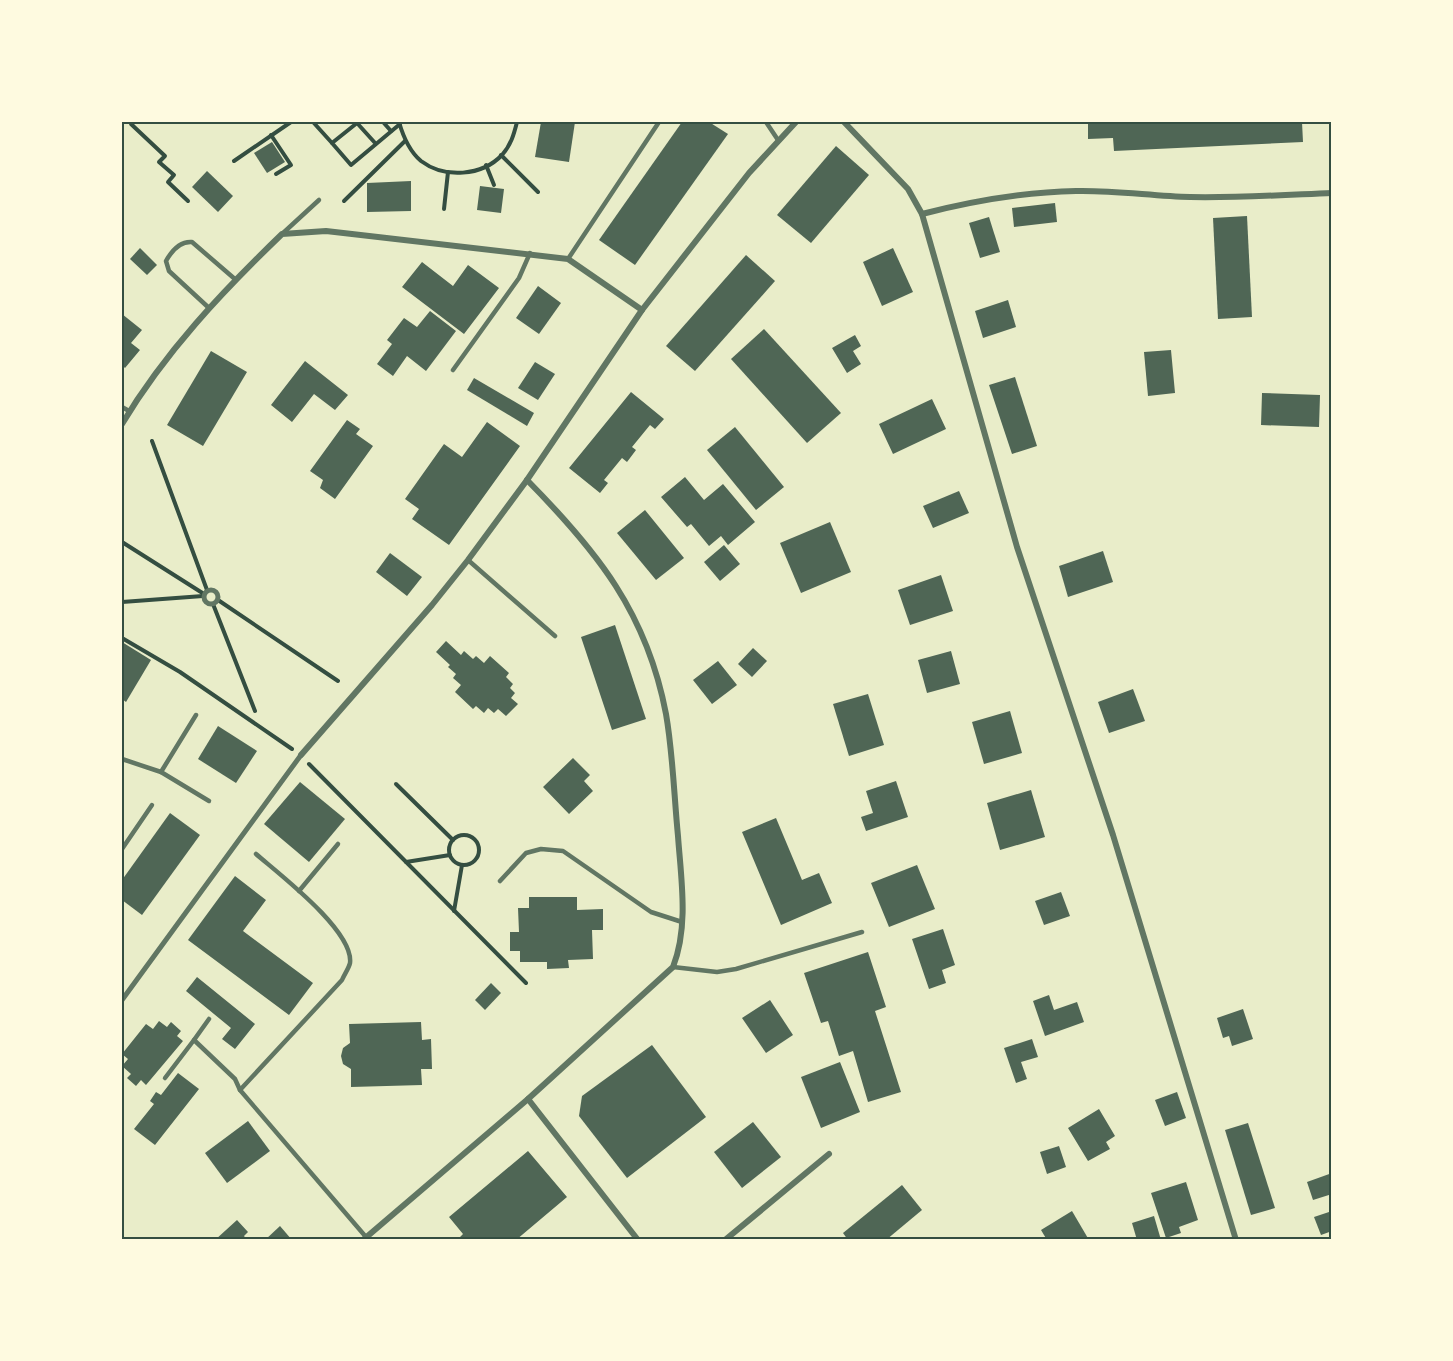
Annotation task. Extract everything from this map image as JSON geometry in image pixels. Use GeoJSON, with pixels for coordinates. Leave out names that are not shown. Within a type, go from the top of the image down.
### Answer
{"type":"FeatureCollection","features":[{"type":"Feature","properties":{"kind":"street"},"geometry":{"type":"LineString","coordinates":[[122,1000],[301,755],[468,560],[527,480],[642,310],[749,173],[796,122]]}},
{"type":"Feature","properties":{"kind":"street"},"geometry":{"type":"LineString","coordinates":[[844,122],[908,189],[922,214],[1017,546],[1113,835],[1236,1239]]}},
{"type":"Feature","properties":{"kind":"street"},"geometry":{"type":"LineString","coordinates":[[922,214],[968,202],[1036,193],[1078,191],[1191,197],[1332,193]]}},
{"type":"Feature","properties":{"kind":"street"},"geometry":{"type":"LineString","coordinates":[[122,423],[168,356],[209,308],[282,234],[326,231],[568,259],[642,310]]}},
{"type":"Feature","properties":{"kind":"street"},"geometry":{"type":"LineString","coordinates":[[364,1238],[528,1099],[672,967],[680,949],[682,922],[671,747],[666,714],[649,655],[634,617],[609,573],[563,517],[527,480]]}},
{"type":"Feature","properties":{"kind":"street"},"geometry":{"type":"LineString","coordinates":[[215,590],[218,594],[216,602],[206,603],[205,593],[215,590]]}},
{"type":"Feature","properties":{"kind":"street"},"geometry":{"type":"LineString","coordinates":[[528,1099],[638,1239]]}},
{"type":"Feature","properties":{"kind":"street"},"geometry":{"type":"LineString","coordinates":[[725,1239],[829,1154]]}},
{"type":"Feature","properties":{"kind":"lane"},"geometry":{"type":"LineString","coordinates":[[568,259],[659,122]]}},
{"type":"Feature","properties":{"kind":"lane"},"geometry":{"type":"LineString","coordinates":[[766,122],[778,140]]}},
{"type":"Feature","properties":{"kind":"lane"},"geometry":{"type":"LineString","coordinates":[[282,234],[319,200]]}},
{"type":"Feature","properties":{"kind":"lane"},"geometry":{"type":"LineString","coordinates":[[209,308],[169,271],[166,261],[169,256],[181,244],[192,242],[236,280]]}},
{"type":"Feature","properties":{"kind":"lane"},"geometry":{"type":"LineString","coordinates":[[453,369],[519,278],[530,253]]}},
{"type":"Feature","properties":{"kind":"lane"},"geometry":{"type":"LineString","coordinates":[[122,407],[129,411]]}},
{"type":"Feature","properties":{"kind":"lane"},"geometry":{"type":"LineString","coordinates":[[468,560],[555,636]]}},
{"type":"Feature","properties":{"kind":"lane"},"geometry":{"type":"LineString","coordinates":[[161,772],[195,715]]}},
{"type":"Feature","properties":{"kind":"lane"},"geometry":{"type":"LineString","coordinates":[[122,759],[161,772],[209,801]]}},
{"type":"Feature","properties":{"kind":"lane"},"geometry":{"type":"LineString","coordinates":[[122,849],[152,805]]}},
{"type":"Feature","properties":{"kind":"lane"},"geometry":{"type":"LineString","coordinates":[[298,891],[338,844]]}},
{"type":"Feature","properties":{"kind":"lane"},"geometry":{"type":"LineString","coordinates":[[500,881],[526,853],[541,849],[563,851],[651,912],[682,922]]}},
{"type":"Feature","properties":{"kind":"lane"},"geometry":{"type":"LineString","coordinates":[[240,1090],[342,980],[350,962],[345,942],[334,924],[256,854]]}},
{"type":"Feature","properties":{"kind":"lane"},"geometry":{"type":"LineString","coordinates":[[672,967],[717,972],[736,969],[862,932]]}},
{"type":"Feature","properties":{"kind":"lane"},"geometry":{"type":"LineString","coordinates":[[165,1078],[209,1019]]}},
{"type":"Feature","properties":{"kind":"lane"},"geometry":{"type":"LineString","coordinates":[[194,1040],[236,1079],[240,1090],[364,1238]]}},
{"type":"Feature","properties":{"kind":"path"},"geometry":{"type":"LineString","coordinates":[[134,122],[131,124],[165,156],[159,162],[174,175],[168,182],[188,201]]}},
{"type":"Feature","properties":{"kind":"path"},"geometry":{"type":"LineString","coordinates":[[234,161],[291,122]]}},
{"type":"Feature","properties":{"kind":"path"},"geometry":{"type":"LineString","coordinates":[[313,122],[351,165],[399,123],[405,141],[421,161],[439,171],[462,174],[481,169],[501,155],[514,137],[517,122]]}},
{"type":"Feature","properties":{"kind":"path"},"geometry":{"type":"LineString","coordinates":[[332,143],[357,122],[376,144]]}},
{"type":"Feature","properties":{"kind":"path"},"geometry":{"type":"LineString","coordinates":[[383,122],[391,131]]}},
{"type":"Feature","properties":{"kind":"path"},"geometry":{"type":"LineString","coordinates":[[271,135],[291,165],[276,174]]}},
{"type":"Feature","properties":{"kind":"path"},"geometry":{"type":"LineString","coordinates":[[344,201],[405,141]]}},
{"type":"Feature","properties":{"kind":"path"},"geometry":{"type":"LineString","coordinates":[[501,155],[538,192]]}},
{"type":"Feature","properties":{"kind":"path"},"geometry":{"type":"LineString","coordinates":[[486,165],[494,185]]}},
{"type":"Feature","properties":{"kind":"path"},"geometry":{"type":"LineString","coordinates":[[444,209],[448,172]]}},
{"type":"Feature","properties":{"kind":"path"},"geometry":{"type":"LineString","coordinates":[[152,441],[205,593]]}},
{"type":"Feature","properties":{"kind":"path"},"geometry":{"type":"LineString","coordinates":[[122,542],[205,593]]}},
{"type":"Feature","properties":{"kind":"path"},"geometry":{"type":"LineString","coordinates":[[122,602],[205,593]]}},
{"type":"Feature","properties":{"kind":"path"},"geometry":{"type":"LineString","coordinates":[[216,602],[338,681]]}},
{"type":"Feature","properties":{"kind":"path"},"geometry":{"type":"LineString","coordinates":[[216,602],[255,711]]}},
{"type":"Feature","properties":{"kind":"path"},"geometry":{"type":"LineString","coordinates":[[122,638],[180,672],[301,755],[525,983]]}},
{"type":"Feature","properties":{"kind":"path"},"geometry":{"type":"LineString","coordinates":[[396,784],[453,840]]}},
{"type":"Feature","properties":{"kind":"path"},"geometry":{"type":"LineString","coordinates":[[464,836],[474,840],[478,846],[478,854],[473,862],[462,865],[454,862],[450,855],[449,848],[453,840],[464,836]]}},
{"type":"Feature","properties":{"kind":"path"},"geometry":{"type":"LineString","coordinates":[[406,862],[450,855]]}},
{"type":"Feature","properties":{"kind":"path"},"geometry":{"type":"LineString","coordinates":[[454,911],[462,865]]}},
{"type":"Feature","properties":{"kind":"building"},"geometry":{"type":"Polygon","coordinates":[[[541,122],[575,122],[569,162],[535,157],[541,122]]]}},
{"type":"Feature","properties":{"kind":"building"},"geometry":{"type":"Polygon","coordinates":[[[682,122],[709,122],[728,134],[635,265],[599,240],[682,122]]]}},
{"type":"Feature","properties":{"kind":"building"},"geometry":{"type":"Polygon","coordinates":[[[1088,122],[1302,122],[1303,142],[1114,151],[1113,138],[1088,139],[1088,122]]]}},
{"type":"Feature","properties":{"kind":"building"},"geometry":{"type":"Polygon","coordinates":[[[272,142],[285,162],[267,173],[254,153],[272,142]]]}},
{"type":"Feature","properties":{"kind":"building"},"geometry":{"type":"Polygon","coordinates":[[[836,146],[869,175],[811,243],[777,215],[836,146]]]}},
{"type":"Feature","properties":{"kind":"building"},"geometry":{"type":"Polygon","coordinates":[[[207,171],[233,196],[218,212],[192,187],[207,171]]]}},
{"type":"Feature","properties":{"kind":"building"},"geometry":{"type":"Polygon","coordinates":[[[411,181],[411,211],[367,212],[367,183],[411,181]]]}},
{"type":"Feature","properties":{"kind":"building"},"geometry":{"type":"Polygon","coordinates":[[[480,186],[504,189],[501,213],[477,210],[480,186]]]}},
{"type":"Feature","properties":{"kind":"building"},"geometry":{"type":"Polygon","coordinates":[[[1055,203],[1057,222],[1014,227],[1012,208],[1055,203]]]}},
{"type":"Feature","properties":{"kind":"building"},"geometry":{"type":"Polygon","coordinates":[[[1247,216],[1252,317],[1218,319],[1213,218],[1247,216]]]}},
{"type":"Feature","properties":{"kind":"building"},"geometry":{"type":"Polygon","coordinates":[[[989,217],[1000,252],[980,258],[969,223],[989,217]]]}},
{"type":"Feature","properties":{"kind":"building"},"geometry":{"type":"Polygon","coordinates":[[[140,248],[157,265],[147,275],[130,259],[140,248]]]}},
{"type":"Feature","properties":{"kind":"building"},"geometry":{"type":"Polygon","coordinates":[[[893,248],[913,292],[882,306],[863,262],[893,248]]]}},
{"type":"Feature","properties":{"kind":"building"},"geometry":{"type":"Polygon","coordinates":[[[746,255],[775,281],[695,371],[666,346],[746,255]]]}},
{"type":"Feature","properties":{"kind":"building"},"geometry":{"type":"Polygon","coordinates":[[[422,262],[453,286],[468,265],[499,288],[464,334],[402,287],[422,262]]]}},
{"type":"Feature","properties":{"kind":"building"},"geometry":{"type":"Polygon","coordinates":[[[538,286],[561,303],[539,334],[516,318],[538,286]]]}},
{"type":"Feature","properties":{"kind":"building"},"geometry":{"type":"Polygon","coordinates":[[[1008,300],[1016,327],[983,338],[975,311],[1008,300]]]}},
{"type":"Feature","properties":{"kind":"building"},"geometry":{"type":"Polygon","coordinates":[[[430,311],[456,331],[426,371],[407,356],[393,376],[377,364],[392,344],[387,340],[404,318],[417,327],[430,311]]]}},
{"type":"Feature","properties":{"kind":"building"},"geometry":{"type":"Polygon","coordinates":[[[122,314],[142,330],[131,343],[140,350],[125,368],[122,365],[122,314]]]}},
{"type":"Feature","properties":{"kind":"building"},"geometry":{"type":"Polygon","coordinates":[[[764,329],[841,413],[807,443],[731,359],[764,329]]]}},
{"type":"Feature","properties":{"kind":"building"},"geometry":{"type":"Polygon","coordinates":[[[855,335],[861,346],[853,351],[861,364],[847,373],[832,348],[855,335]]]}},
{"type":"Feature","properties":{"kind":"building"},"geometry":{"type":"Polygon","coordinates":[[[1171,350],[1175,393],[1148,396],[1144,352],[1171,350]]]}},
{"type":"Feature","properties":{"kind":"building"},"geometry":{"type":"Polygon","coordinates":[[[211,351],[247,372],[203,446],[167,425],[211,351]]]}},
{"type":"Feature","properties":{"kind":"building"},"geometry":{"type":"Polygon","coordinates":[[[305,361],[348,395],[335,410],[314,394],[292,422],[271,405],[305,361]]]}},
{"type":"Feature","properties":{"kind":"building"},"geometry":{"type":"Polygon","coordinates":[[[535,362],[555,374],[538,400],[518,388],[535,362]]]}},
{"type":"Feature","properties":{"kind":"building"},"geometry":{"type":"Polygon","coordinates":[[[1015,377],[1037,446],[1012,454],[989,385],[1015,377]]]}},
{"type":"Feature","properties":{"kind":"building"},"geometry":{"type":"Polygon","coordinates":[[[474,378],[534,413],[527,426],[467,390],[474,378]]]}},
{"type":"Feature","properties":{"kind":"building"},"geometry":{"type":"Polygon","coordinates":[[[631,392],[664,419],[655,429],[650,425],[632,447],[636,450],[627,462],[622,458],[604,480],[608,483],[600,493],[569,468],[631,392]]]}},
{"type":"Feature","properties":{"kind":"building"},"geometry":{"type":"Polygon","coordinates":[[[1262,393],[1320,395],[1319,427],[1261,425],[1262,393]]]}},
{"type":"Feature","properties":{"kind":"building"},"geometry":{"type":"Polygon","coordinates":[[[932,399],[946,429],[893,454],[879,424],[932,399]]]}},
{"type":"Feature","properties":{"kind":"building"},"geometry":{"type":"Polygon","coordinates":[[[347,420],[360,429],[356,434],[373,446],[335,499],[320,488],[323,480],[310,471],[347,420]]]}},
{"type":"Feature","properties":{"kind":"building"},"geometry":{"type":"Polygon","coordinates":[[[487,422],[520,446],[449,545],[412,519],[419,509],[405,499],[444,444],[462,457],[487,422]]]}},
{"type":"Feature","properties":{"kind":"building"},"geometry":{"type":"Polygon","coordinates":[[[735,427],[784,487],[756,510],[707,450],[735,427]]]}},
{"type":"Feature","properties":{"kind":"building"},"geometry":{"type":"Polygon","coordinates":[[[685,477],[704,500],[723,484],[755,522],[728,545],[721,536],[709,546],[691,524],[687,527],[661,497],[685,477]]]}},
{"type":"Feature","properties":{"kind":"building"},"geometry":{"type":"Polygon","coordinates":[[[959,491],[969,513],[933,528],[923,506],[959,491]]]}},
{"type":"Feature","properties":{"kind":"building"},"geometry":{"type":"Polygon","coordinates":[[[645,510],[684,558],[656,580],[617,533],[645,510]]]}},
{"type":"Feature","properties":{"kind":"building"},"geometry":{"type":"Polygon","coordinates":[[[830,522],[851,572],[801,593],[780,543],[830,522]]]}},
{"type":"Feature","properties":{"kind":"building"},"geometry":{"type":"Polygon","coordinates":[[[724,545],[740,564],[720,581],[704,562],[724,545]]]}},
{"type":"Feature","properties":{"kind":"building"},"geometry":{"type":"Polygon","coordinates":[[[1103,551],[1113,582],[1068,597],[1059,566],[1103,551]]]}},
{"type":"Feature","properties":{"kind":"building"},"geometry":{"type":"Polygon","coordinates":[[[390,553],[422,577],[407,596],[376,572],[390,553]]]}},
{"type":"Feature","properties":{"kind":"building"},"geometry":{"type":"Polygon","coordinates":[[[941,575],[953,611],[910,625],[898,590],[941,575]]]}},
{"type":"Feature","properties":{"kind":"building"},"geometry":{"type":"Polygon","coordinates":[[[615,625],[646,719],[612,730],[581,637],[615,625]]]}},
{"type":"Feature","properties":{"kind":"building"},"geometry":{"type":"Polygon","coordinates":[[[446,641],[461,655],[464,651],[473,659],[476,656],[484,663],[490,656],[509,673],[506,677],[513,684],[510,688],[515,693],[511,698],[518,704],[506,716],[498,709],[494,713],[488,708],[484,713],[476,706],[473,709],[455,692],[461,685],[453,678],[456,674],[436,652],[446,641]]]}},
{"type":"Feature","properties":{"kind":"building"},"geometry":{"type":"Polygon","coordinates":[[[122,642],[151,660],[126,702],[122,699],[122,642]]]}},
{"type":"Feature","properties":{"kind":"building"},"geometry":{"type":"Polygon","coordinates":[[[753,648],[767,661],[752,677],[738,664],[753,648]]]}},
{"type":"Feature","properties":{"kind":"building"},"geometry":{"type":"Polygon","coordinates":[[[951,651],[960,684],[927,693],[918,660],[951,651]]]}},
{"type":"Feature","properties":{"kind":"building"},"geometry":{"type":"Polygon","coordinates":[[[718,661],[737,685],[712,704],[693,680],[718,661]]]}},
{"type":"Feature","properties":{"kind":"building"},"geometry":{"type":"Polygon","coordinates":[[[1133,689],[1145,721],[1109,733],[1098,702],[1133,689]]]}},
{"type":"Feature","properties":{"kind":"building"},"geometry":{"type":"Polygon","coordinates":[[[868,694],[884,745],[849,756],[833,704],[868,694]]]}},
{"type":"Feature","properties":{"kind":"building"},"geometry":{"type":"Polygon","coordinates":[[[1010,711],[1022,753],[984,764],[972,722],[1010,711]]]}},
{"type":"Feature","properties":{"kind":"building"},"geometry":{"type":"Polygon","coordinates":[[[218,726],[257,751],[236,783],[198,759],[218,726]]]}},
{"type":"Feature","properties":{"kind":"building"},"geometry":{"type":"Polygon","coordinates":[[[573,758],[590,775],[584,781],[593,791],[569,814],[543,787],[573,758]]]}},
{"type":"Feature","properties":{"kind":"building"},"geometry":{"type":"Polygon","coordinates":[[[896,781],[908,817],[866,831],[861,817],[873,813],[866,791],[896,781]]]}},
{"type":"Feature","properties":{"kind":"building"},"geometry":{"type":"Polygon","coordinates":[[[300,782],[345,819],[309,862],[264,824],[300,782]]]}},
{"type":"Feature","properties":{"kind":"building"},"geometry":{"type":"Polygon","coordinates":[[[1031,790],[1045,837],[1000,850],[987,803],[1031,790]]]}},
{"type":"Feature","properties":{"kind":"building"},"geometry":{"type":"Polygon","coordinates":[[[170,813],[200,835],[142,915],[122,900],[122,880],[170,813]]]}},
{"type":"Feature","properties":{"kind":"building"},"geometry":{"type":"Polygon","coordinates":[[[776,818],[802,880],[819,873],[832,903],[781,925],[742,832],[776,818]]]}},
{"type":"Feature","properties":{"kind":"building"},"geometry":{"type":"Polygon","coordinates":[[[917,865],[935,909],[889,927],[871,883],[917,865]]]}},
{"type":"Feature","properties":{"kind":"building"},"geometry":{"type":"Polygon","coordinates":[[[235,876],[266,900],[243,931],[313,983],[289,1015],[188,940],[235,876]]]}},
{"type":"Feature","properties":{"kind":"building"},"geometry":{"type":"Polygon","coordinates":[[[1061,892],[1070,916],[1044,925],[1035,901],[1061,892]]]}},
{"type":"Feature","properties":{"kind":"building"},"geometry":{"type":"Polygon","coordinates":[[[529,897],[577,897],[577,910],[603,909],[603,930],[592,930],[593,959],[568,960],[569,968],[547,969],[547,962],[520,962],[520,951],[510,951],[510,932],[519,932],[518,908],[529,908],[529,897]]]}},
{"type":"Feature","properties":{"kind":"building"},"geometry":{"type":"Polygon","coordinates":[[[943,929],[955,965],[942,970],[946,983],[929,989],[912,939],[943,929]]]}},
{"type":"Feature","properties":{"kind":"building"},"geometry":{"type":"Polygon","coordinates":[[[868,952],[886,1007],[875,1011],[901,1092],[868,1102],[853,1051],[839,1056],[828,1021],[821,1023],[804,973],[868,952]]]}},
{"type":"Feature","properties":{"kind":"building"},"geometry":{"type":"Polygon","coordinates":[[[197,977],[255,1024],[235,1049],[222,1039],[231,1028],[186,991],[197,977]]]}},
{"type":"Feature","properties":{"kind":"building"},"geometry":{"type":"Polygon","coordinates":[[[491,983],[501,993],[485,1010],[475,1000],[491,983]]]}},
{"type":"Feature","properties":{"kind":"building"},"geometry":{"type":"Polygon","coordinates":[[[1049,995],[1054,1010],[1077,1002],[1084,1022],[1045,1036],[1033,1001],[1049,995]]]}},
{"type":"Feature","properties":{"kind":"building"},"geometry":{"type":"Polygon","coordinates":[[[770,1000],[793,1035],[766,1053],[742,1018],[770,1000]]]}},
{"type":"Feature","properties":{"kind":"building"},"geometry":{"type":"Polygon","coordinates":[[[1243,1009],[1253,1039],[1232,1046],[1229,1036],[1223,1038],[1217,1018],[1243,1009]]]}},
{"type":"Feature","properties":{"kind":"building"},"geometry":{"type":"Polygon","coordinates":[[[159,1021],[167,1027],[171,1022],[181,1031],[177,1036],[183,1041],[146,1085],[141,1080],[136,1086],[127,1078],[131,1074],[122,1066],[128,1059],[122,1054],[146,1024],[153,1029],[159,1021]]]}},
{"type":"Feature","properties":{"kind":"building"},"geometry":{"type":"Polygon","coordinates":[[[421,1022],[422,1040],[431,1039],[432,1069],[421,1069],[422,1085],[351,1087],[351,1069],[343,1064],[341,1056],[343,1048],[350,1043],[349,1024],[421,1022]]]}},
{"type":"Feature","properties":{"kind":"building"},"geometry":{"type":"Polygon","coordinates":[[[1032,1039],[1038,1057],[1021,1062],[1027,1079],[1016,1083],[1004,1048],[1032,1039]]]}},
{"type":"Feature","properties":{"kind":"building"},"geometry":{"type":"Polygon","coordinates":[[[652,1045],[706,1117],[627,1178],[579,1116],[582,1096],[652,1045]]]}},
{"type":"Feature","properties":{"kind":"building"},"geometry":{"type":"Polygon","coordinates":[[[840,1062],[860,1112],[821,1128],[801,1077],[840,1062]]]}},
{"type":"Feature","properties":{"kind":"building"},"geometry":{"type":"Polygon","coordinates":[[[178,1073],[199,1089],[155,1145],[134,1129],[154,1104],[150,1101],[156,1092],[161,1095],[178,1073]]]}},
{"type":"Feature","properties":{"kind":"building"},"geometry":{"type":"Polygon","coordinates":[[[1177,1092],[1186,1118],[1165,1126],[1155,1100],[1177,1092]]]}},
{"type":"Feature","properties":{"kind":"building"},"geometry":{"type":"Polygon","coordinates":[[[1099,1109],[1115,1136],[1106,1142],[1110,1149],[1088,1161],[1068,1128],[1099,1109]]]}},
{"type":"Feature","properties":{"kind":"building"},"geometry":{"type":"Polygon","coordinates":[[[248,1121],[270,1151],[227,1183],[205,1153],[248,1121]]]}},
{"type":"Feature","properties":{"kind":"building"},"geometry":{"type":"Polygon","coordinates":[[[753,1122],[781,1157],[742,1188],[714,1152],[753,1122]]]}},
{"type":"Feature","properties":{"kind":"building"},"geometry":{"type":"Polygon","coordinates":[[[1248,1123],[1275,1208],[1251,1215],[1225,1130],[1248,1123]]]}},
{"type":"Feature","properties":{"kind":"building"},"geometry":{"type":"Polygon","coordinates":[[[1059,1146],[1066,1167],[1047,1174],[1040,1152],[1059,1146]]]}},
{"type":"Feature","properties":{"kind":"building"},"geometry":{"type":"Polygon","coordinates":[[[528,1151],[567,1197],[516,1240],[457,1240],[463,1234],[449,1217],[528,1151]]]}},
{"type":"Feature","properties":{"kind":"building"},"geometry":{"type":"Polygon","coordinates":[[[1332,1173],[1332,1194],[1313,1200],[1307,1182],[1332,1173]]]}},
{"type":"Feature","properties":{"kind":"building"},"geometry":{"type":"Polygon","coordinates":[[[1186,1182],[1198,1220],[1179,1227],[1181,1233],[1166,1238],[1151,1193],[1186,1182]]]}},
{"type":"Feature","properties":{"kind":"building"},"geometry":{"type":"Polygon","coordinates":[[[902,1185],[922,1210],[886,1240],[848,1240],[843,1233],[902,1185]]]}},
{"type":"Feature","properties":{"kind":"building"},"geometry":{"type":"Polygon","coordinates":[[[1072,1211],[1089,1240],[1047,1240],[1041,1230],[1072,1211]]]}},
{"type":"Feature","properties":{"kind":"building"},"geometry":{"type":"Polygon","coordinates":[[[1332,1211],[1332,1231],[1321,1235],[1314,1217],[1332,1211]]]}},
{"type":"Feature","properties":{"kind":"building"},"geometry":{"type":"Polygon","coordinates":[[[1154,1216],[1161,1240],[1137,1240],[1132,1223],[1154,1216]]]}},
{"type":"Feature","properties":{"kind":"building"},"geometry":{"type":"Polygon","coordinates":[[[237,1220],[248,1232],[244,1236],[247,1240],[215,1240],[237,1220]]]}},
{"type":"Feature","properties":{"kind":"building"},"geometry":{"type":"Polygon","coordinates":[[[280,1226],[292,1240],[265,1240],[280,1226]]]}}]}
